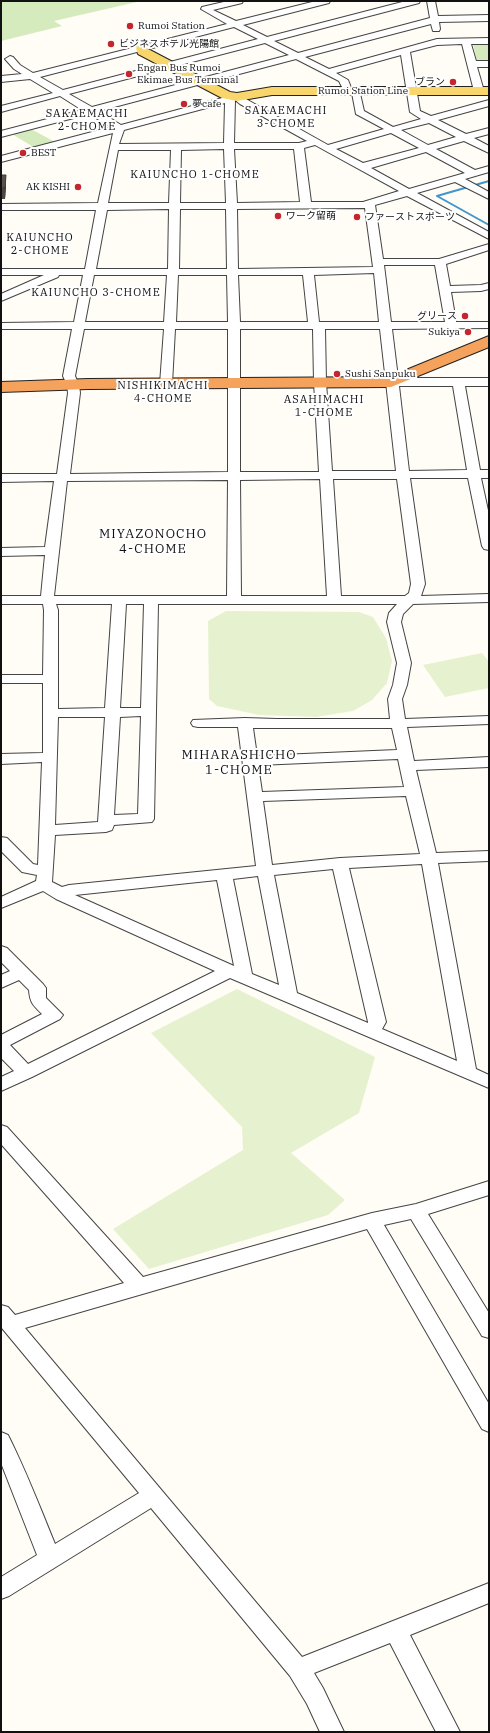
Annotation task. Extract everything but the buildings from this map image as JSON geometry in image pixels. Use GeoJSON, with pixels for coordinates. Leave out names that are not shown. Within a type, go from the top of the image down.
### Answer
{"type":"FeatureCollection","features":[{"type":"Feature","properties":{"kind":"highway"},"geometry":{"type":"LineString","coordinates":[[1,387],[391,382],[489,341]]}},
{"type":"Feature","properties":{"kind":"main road"},"geometry":{"type":"LineString","coordinates":[[142,48],[142,51],[234,93],[234,98]]}},
{"type":"Feature","properties":{"kind":"main road","name":"Rumoi Station Line"},"geometry":{"type":"LineString","coordinates":[[234,98],[272,91],[484,91]]}},
{"type":"Feature","properties":{"kind":"street"},"geometry":{"type":"LineString","coordinates":[[239,1],[205,9],[345,82],[352,91],[359,112],[475,174]]}},
{"type":"Feature","properties":{"kind":"street"},"geometry":{"type":"LineString","coordinates":[[1,109],[416,1]]}},
{"type":"Feature","properties":{"kind":"street"},"geometry":{"type":"LineString","coordinates":[[431,1],[438,42]]}},
{"type":"Feature","properties":{"kind":"street"},"geometry":{"type":"LineString","coordinates":[[1,79],[31,76],[324,2],[354,17]]}},
{"type":"Feature","properties":{"kind":"street"},"geometry":{"type":"LineString","coordinates":[[1,134],[434,19],[489,18]]}},
{"type":"Feature","properties":{"kind":"street"},"geometry":{"type":"LineString","coordinates":[[466,41],[473,64],[484,91]]}},
{"type":"Feature","properties":{"kind":"street"},"geometry":{"type":"LineString","coordinates":[[328,72],[438,42],[489,41]]}},
{"type":"Feature","properties":{"kind":"street"},"geometry":{"type":"LineString","coordinates":[[405,51],[415,112],[489,150]]}},
{"type":"Feature","properties":{"kind":"street"},"geometry":{"type":"LineString","coordinates":[[10,59],[17,67],[31,76],[120,128]]}},
{"type":"Feature","properties":{"kind":"street"},"geometry":{"type":"LineString","coordinates":[[473,64],[489,64]]}},
{"type":"Feature","properties":{"kind":"street"},"geometry":{"type":"LineString","coordinates":[[234,98],[229,105],[234,326],[234,600]]}},
{"type":"Feature","properties":{"kind":"street"},"geometry":{"type":"LineString","coordinates":[[1,159],[234,98],[489,236]]}},
{"type":"Feature","properties":{"kind":"street"},"geometry":{"type":"LineString","coordinates":[[327,148],[489,103]]}},
{"type":"Feature","properties":{"kind":"street"},"geometry":{"type":"LineString","coordinates":[[45,878],[50,757],[51,610],[46,594],[59,484],[66,462],[74,393],[73,385],[69,376],[116,136],[120,128]]}},
{"type":"Feature","properties":{"kind":"street"},"geometry":{"type":"LineString","coordinates":[[362,167],[489,131]]}},
{"type":"Feature","properties":{"kind":"street"},"geometry":{"type":"LineString","coordinates":[[114,146],[299,146],[316,142]]}},
{"type":"Feature","properties":{"kind":"street"},"geometry":{"type":"LineString","coordinates":[[299,146],[306,205]]}},
{"type":"Feature","properties":{"kind":"street"},"geometry":{"type":"LineString","coordinates":[[166,384],[173,272],[176,147]]}},
{"type":"Feature","properties":{"kind":"street"},"geometry":{"type":"LineString","coordinates":[[1,207],[370,204],[489,170]]}},
{"type":"Feature","properties":{"kind":"street"},"geometry":{"type":"LineString","coordinates":[[457,179],[489,196]]}},
{"type":"Feature","properties":{"kind":"street"},"geometry":{"type":"LineString","coordinates":[[370,204],[391,382],[418,584],[415,594],[396,613],[394,622],[404,662],[396,699],[398,722],[429,858],[468,1072]]}},
{"type":"Feature","properties":{"kind":"street"},"geometry":{"type":"LineString","coordinates":[[1,272],[308,272],[440,262],[489,247]]}},
{"type":"Feature","properties":{"kind":"street"},"geometry":{"type":"LineString","coordinates":[[440,262],[451,325]]}},
{"type":"Feature","properties":{"kind":"street"},"geometry":{"type":"LineString","coordinates":[[1,298],[60,272]]}},
{"type":"Feature","properties":{"kind":"street"},"geometry":{"type":"LineString","coordinates":[[308,272],[316,326],[327,475],[334,600]]}},
{"type":"Feature","properties":{"kind":"street"},"geometry":{"type":"LineString","coordinates":[[445,289],[481,288],[489,286]]}},
{"type":"Feature","properties":{"kind":"street"},"geometry":{"type":"LineString","coordinates":[[1,326],[316,326],[489,324]]}},
{"type":"Feature","properties":{"kind":"street"},"geometry":{"type":"LineString","coordinates":[[391,382],[489,382]]}},
{"type":"Feature","properties":{"kind":"street"},"geometry":{"type":"LineString","coordinates":[[458,382],[474,474],[489,546]]}},
{"type":"Feature","properties":{"kind":"street"},"geometry":{"type":"LineString","coordinates":[[1,478],[489,474]]}},
{"type":"Feature","properties":{"kind":"street"},"geometry":{"type":"LineString","coordinates":[[1,552],[52,551]]}},
{"type":"Feature","properties":{"kind":"street"},"geometry":{"type":"LineString","coordinates":[[1,600],[409,600],[489,598]]}},
{"type":"Feature","properties":{"kind":"street"},"geometry":{"type":"LineString","coordinates":[[48,830],[106,826],[120,600]]}},
{"type":"Feature","properties":{"kind":"street"},"geometry":{"type":"LineString","coordinates":[[106,820],[146,819],[151,600]]}},
{"type":"Feature","properties":{"kind":"street"},"geometry":{"type":"LineString","coordinates":[[1,679],[50,679]]}},
{"type":"Feature","properties":{"kind":"street"},"geometry":{"type":"LineString","coordinates":[[50,713],[148,712]]}},
{"type":"Feature","properties":{"kind":"street"},"geometry":{"type":"LineString","coordinates":[[198,723],[245,722],[288,724],[489,720]]}},
{"type":"Feature","properties":{"kind":"street"},"geometry":{"type":"LineString","coordinates":[[245,722],[265,870],[289,995]]}},
{"type":"Feature","properties":{"kind":"street"},"geometry":{"type":"LineString","coordinates":[[1,759],[50,757]]}},
{"type":"Feature","properties":{"kind":"street"},"geometry":{"type":"LineString","coordinates":[[250,761],[407,760],[489,762]]}},
{"type":"Feature","properties":{"kind":"street"},"geometry":{"type":"LineString","coordinates":[[255,797],[413,791]]}},
{"type":"Feature","properties":{"kind":"street"},"geometry":{"type":"LineString","coordinates":[[1,842],[28,868],[45,878],[62,895],[237,973],[489,1082]]}},
{"type":"Feature","properties":{"kind":"street"},"geometry":{"type":"LineString","coordinates":[[62,895],[69,890],[265,870],[429,858],[489,856]]}},
{"type":"Feature","properties":{"kind":"street"},"geometry":{"type":"LineString","coordinates":[[340,864],[377,1022],[372,1032]]}},
{"type":"Feature","properties":{"kind":"street"},"geometry":{"type":"LineString","coordinates":[[224,874],[237,973]]}},
{"type":"Feature","properties":{"kind":"street"},"geometry":{"type":"LineString","coordinates":[[1,903],[45,878]]}},
{"type":"Feature","properties":{"kind":"street"},"geometry":{"type":"LineString","coordinates":[[1,952],[37,988],[38,1000],[54,1016],[1,1042]]}},
{"type":"Feature","properties":{"kind":"street"},"geometry":{"type":"LineString","coordinates":[[1,982],[22,972]]}},
{"type":"Feature","properties":{"kind":"street"},"geometry":{"type":"LineString","coordinates":[[1,1085],[237,973]]}},
{"type":"Feature","properties":{"kind":"street"},"geometry":{"type":"LineString","coordinates":[[1,1047],[26,1073]]}},
{"type":"Feature","properties":{"kind":"street"},"geometry":{"type":"LineString","coordinates":[[1,1132],[139,1286]]}},
{"type":"Feature","properties":{"kind":"street"},"geometry":{"type":"LineString","coordinates":[[332,1732],[315,1696],[298,1669],[4,1316],[139,1286],[372,1220],[416,1211],[489,1188]]}},
{"type":"Feature","properties":{"kind":"street"},"geometry":{"type":"LineString","coordinates":[[416,1211],[489,1330]]}},
{"type":"Feature","properties":{"kind":"street"},"geometry":{"type":"LineString","coordinates":[[372,1220],[489,1423]]}},
{"type":"Feature","properties":{"kind":"street"},"geometry":{"type":"LineString","coordinates":[[1,1441],[17,1476],[50,1559]]}},
{"type":"Feature","properties":{"kind":"street"},"geometry":{"type":"LineString","coordinates":[[1,1589],[154,1495]]}},
{"type":"Feature","properties":{"kind":"street"},"geometry":{"type":"LineString","coordinates":[[298,1669],[488,1594]]}},
{"type":"Feature","properties":{"kind":"street"},"geometry":{"type":"LineString","coordinates":[[396,1631],[448,1732]]}},
{"type":"Feature","properties":{"kind":"green space"},"geometry":{"type":"Polygon","coordinates":[[[1,1],[141,1],[54,21],[62,26],[1,41],[1,1]]]}},
{"type":"Feature","properties":{"kind":"green space"},"geometry":{"type":"Polygon","coordinates":[[[473,44],[489,44],[489,62],[477,62],[473,44]]]}},
{"type":"Feature","properties":{"kind":"green space"},"geometry":{"type":"Polygon","coordinates":[[[31,129],[55,142],[35,148],[12,134],[31,129]]]}},
{"type":"Feature","properties":{"kind":"green space"},"geometry":{"type":"Polygon","coordinates":[[[226,611],[359,612],[373,617],[386,638],[392,661],[387,683],[372,700],[353,711],[316,717],[259,715],[217,706],[209,699],[208,621],[226,611]]]}},
{"type":"Feature","properties":{"kind":"green space"},"geometry":{"type":"Polygon","coordinates":[[[482,653],[489,662],[489,688],[445,697],[423,665],[482,653]]]}},
{"type":"Feature","properties":{"kind":"green space"},"geometry":{"type":"Polygon","coordinates":[[[237,989],[375,1057],[359,1113],[291,1153],[345,1200],[328,1215],[149,1269],[113,1229],[243,1150],[242,1127],[151,1033],[237,989]]]}},
{"type":"Feature","properties":{"kind":"waterway"},"geometry":{"type":"LineString","coordinates":[[489,181],[437,196],[489,225]]}},
{"type":"Feature","properties":{"kind":"place","name":"Rumoi Station"},"geometry":{"type":"Point","coordinates":[130,26]}},
{"type":"Feature","properties":{"kind":"place","name":"ビジネスホテル光陽館"},"geometry":{"type":"Point","coordinates":[111,44]}},
{"type":"Feature","properties":{"kind":"place","name":"Engan Bus Rumoi Ekimae Bus Terminal"},"geometry":{"type":"Point","coordinates":[129,74]}},
{"type":"Feature","properties":{"kind":"place","name":"ブラン"},"geometry":{"type":"Point","coordinates":[453,82]}},
{"type":"Feature","properties":{"kind":"place","name":"夢cafe"},"geometry":{"type":"Point","coordinates":[184,104]}},
{"type":"Feature","properties":{"kind":"place","name":"BEST"},"geometry":{"type":"Point","coordinates":[23,153]}},
{"type":"Feature","properties":{"kind":"place","name":"AK KISHI"},"geometry":{"type":"Point","coordinates":[78,187]}},
{"type":"Feature","properties":{"kind":"place","name":"ワーク留萌"},"geometry":{"type":"Point","coordinates":[278,216]}},
{"type":"Feature","properties":{"kind":"place","name":"ファーストスポーツ"},"geometry":{"type":"Point","coordinates":[357,217]}},
{"type":"Feature","properties":{"kind":"place","name":"グリース"},"geometry":{"type":"Point","coordinates":[465,316]}},
{"type":"Feature","properties":{"kind":"place","name":"Sukiya"},"geometry":{"type":"Point","coordinates":[468,332]}},
{"type":"Feature","properties":{"kind":"place","name":"Sushi Sanpuku"},"geometry":{"type":"Point","coordinates":[337,374]}},
{"type":"Feature","properties":{"kind":"district","name":"SAKAEMACHI 3-CHOME"},"geometry":{"type":"Point","coordinates":[286,117]}},
{"type":"Feature","properties":{"kind":"district","name":"SAKAEMACHI 2-CHOME"},"geometry":{"type":"Point","coordinates":[87,120]}},
{"type":"Feature","properties":{"kind":"district","name":"KAIUNCHO 1-CHOME"},"geometry":{"type":"Point","coordinates":[195,175]}},
{"type":"Feature","properties":{"kind":"district","name":"KAIUNCHO 2-CHOME"},"geometry":{"type":"Point","coordinates":[40,244]}},
{"type":"Feature","properties":{"kind":"district","name":"KAIUNCHO 3-CHOME"},"geometry":{"type":"Point","coordinates":[96,293]}},
{"type":"Feature","properties":{"kind":"district","name":"NISHIKIMACHI 4-CHOME"},"geometry":{"type":"Point","coordinates":[163,392]}},
{"type":"Feature","properties":{"kind":"district","name":"ASAHIMACHI 1-CHOME"},"geometry":{"type":"Point","coordinates":[324,406]}},
{"type":"Feature","properties":{"kind":"district","name":"MIYAZONOCHO 4-CHOME"},"geometry":{"type":"Point","coordinates":[153,542]}},
{"type":"Feature","properties":{"kind":"district","name":"MIHARASHICHO 1-CHOME"},"geometry":{"type":"Point","coordinates":[239,762]}}]}
